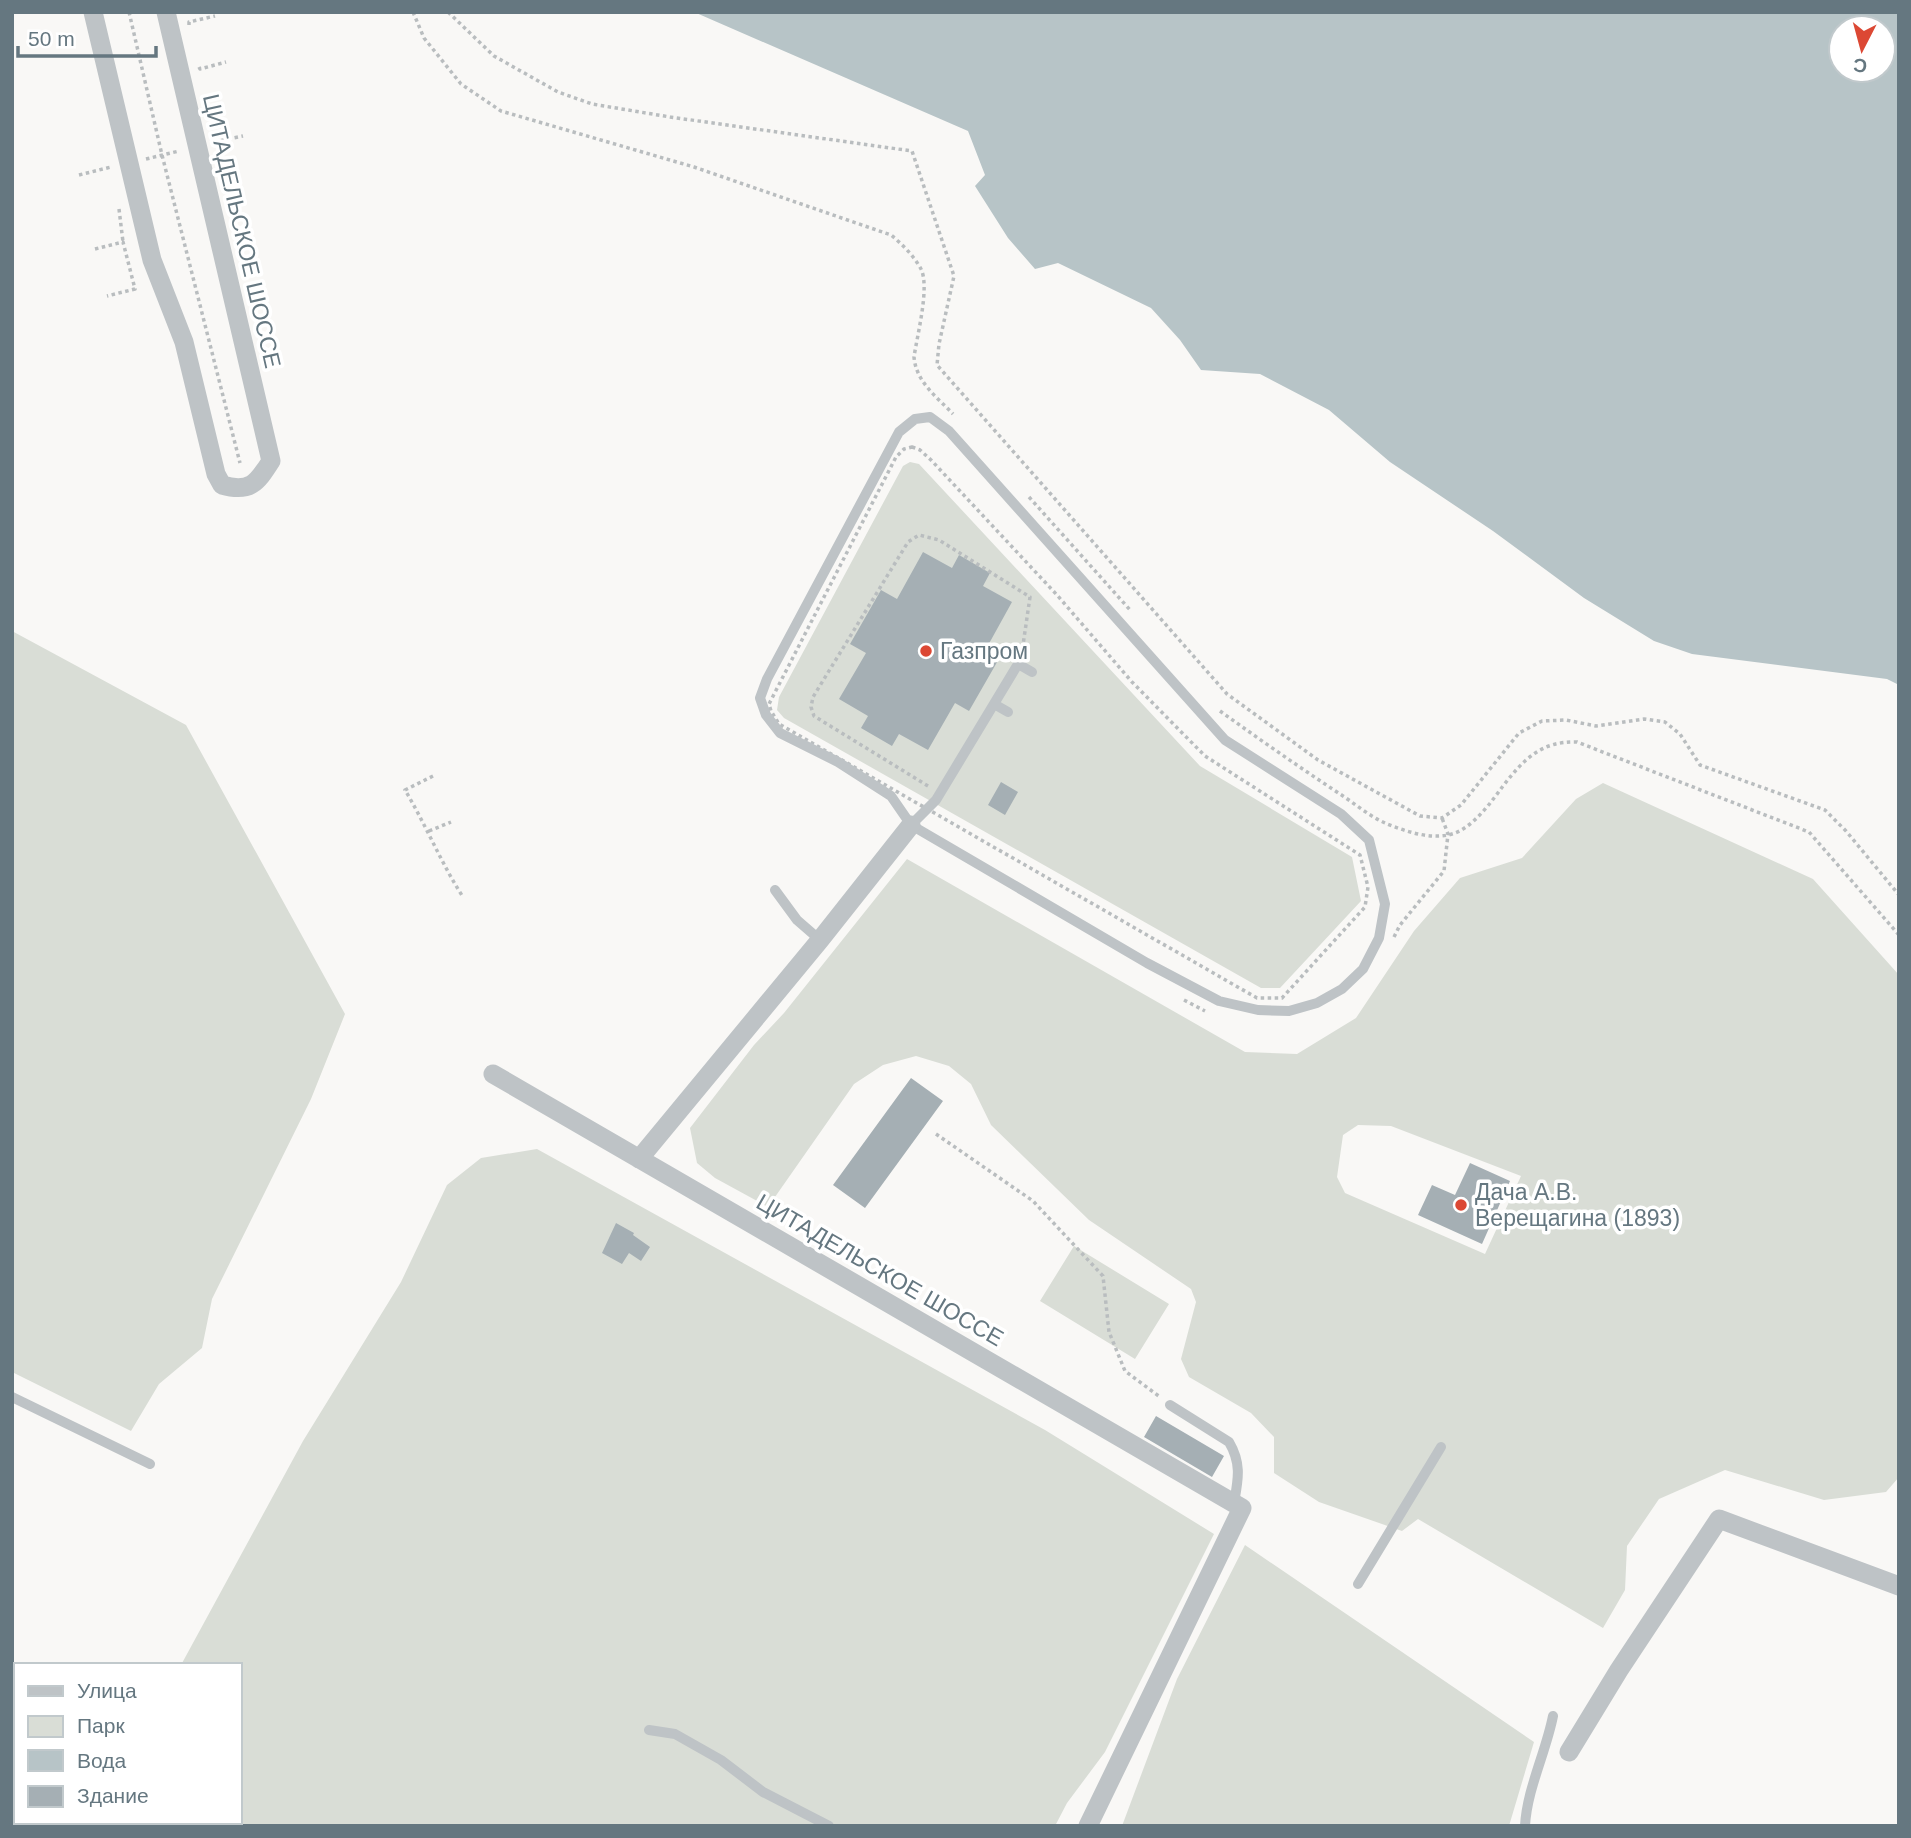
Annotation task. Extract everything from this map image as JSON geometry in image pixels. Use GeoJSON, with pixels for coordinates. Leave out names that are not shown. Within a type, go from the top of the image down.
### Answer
{"type":"FeatureCollection","features":[{"type":"Feature","properties":{"kind":"street"},"geometry":{"type":"LineString","coordinates":[[93,12],[129,163]]}},
{"type":"Feature","properties":{"kind":"street","name":"ЦИТАДЕЛЬСКОЕ ШОССЕ"},"geometry":{"type":"LineString","coordinates":[[129,163],[152,260],[184,342],[216,474],[222,485],[236,489],[247,488],[260,478],[271,461],[166,12]]}},
{"type":"Feature","properties":{"kind":"street"},"geometry":{"type":"LineString","coordinates":[[639,1159],[911,825]]}},
{"type":"Feature","properties":{"kind":"street","name":"ЦИТАДЕЛЬСКОЕ ШОССЕ"},"geometry":{"type":"LineString","coordinates":[[493,1074],[1238,1506]]}},
{"type":"Feature","properties":{"kind":"street"},"geometry":{"type":"LineString","coordinates":[[1087,1826],[1238,1506]]}},
{"type":"Feature","properties":{"kind":"street"},"geometry":{"type":"LineString","coordinates":[[1569,1752],[1619,1670],[1719,1519],[1899,1586]]}},
{"type":"Feature","properties":{"kind":"lane"},"geometry":{"type":"LineString","coordinates":[[930,417],[949,431],[1225,740],[1341,814],[1369,840],[1385,904],[1378,938],[1363,969],[1342,989],[1317,1003],[1289,1011],[1258,1010],[1219,1001],[1147,963],[911,825],[891,796],[838,762],[780,733],[766,715],[760,698],[767,680],[899,432],[915,419],[930,417]]}},
{"type":"Feature","properties":{"kind":"lane"},"geometry":{"type":"LineString","coordinates":[[911,825],[940,793],[1018,663],[1032,672]]}},
{"type":"Feature","properties":{"kind":"lane"},"geometry":{"type":"LineString","coordinates":[[994,704],[1008,712]]}},
{"type":"Feature","properties":{"kind":"lane"},"geometry":{"type":"LineString","coordinates":[[775,890],[797,920],[820,940]]}},
{"type":"Feature","properties":{"kind":"lane"},"geometry":{"type":"LineString","coordinates":[[12,1397],[150,1464]]}},
{"type":"Feature","properties":{"kind":"lane"},"geometry":{"type":"LineString","coordinates":[[1170,1405],[1229,1442],[1240,1474],[1238,1506]]}},
{"type":"Feature","properties":{"kind":"lane"},"geometry":{"type":"LineString","coordinates":[[1358,1584],[1441,1447]]}},
{"type":"Feature","properties":{"kind":"lane"},"geometry":{"type":"LineString","coordinates":[[1525,1826],[1553,1716]]}},
{"type":"Feature","properties":{"kind":"lane"},"geometry":{"type":"LineString","coordinates":[[649,1730],[675,1734],[721,1760],[763,1792],[829,1826]]}},
{"type":"Feature","properties":{"kind":"path"},"geometry":{"type":"LineString","coordinates":[[130,12],[162,155],[240,463]]}},
{"type":"Feature","properties":{"kind":"path"},"geometry":{"type":"LineString","coordinates":[[413,12],[424,38],[461,84],[501,111],[694,167],[891,235],[902,244],[921,270],[924,283],[915,367],[919,378],[957,419]]}},
{"type":"Feature","properties":{"kind":"path"},"geometry":{"type":"LineString","coordinates":[[448,12],[494,57],[558,92],[593,104],[912,151],[954,276],[937,365],[1227,694],[1318,760],[1420,817],[1442,818],[1461,805],[1519,733],[1542,721],[1566,719],[1596,726],[1644,719],[1665,722],[1680,734],[1700,765],[1825,810],[1899,895]]}},
{"type":"Feature","properties":{"kind":"path"},"geometry":{"type":"LineString","coordinates":[[191,34],[189,22],[215,16]]}},
{"type":"Feature","properties":{"kind":"path"},"geometry":{"type":"LineString","coordinates":[[197,57],[200,69],[226,62]]}},
{"type":"Feature","properties":{"kind":"path"},"geometry":{"type":"LineString","coordinates":[[79,175],[243,136]]}},
{"type":"Feature","properties":{"kind":"path"},"geometry":{"type":"LineString","coordinates":[[95,249],[122,242],[135,289],[107,296]]}},
{"type":"Feature","properties":{"kind":"path"},"geometry":{"type":"LineString","coordinates":[[912,447],[931,460],[1057,595],[1132,682],[1205,756],[1360,855],[1368,887],[1365,907],[1282,998],[1257,998],[928,807],[779,724],[769,704],[896,457],[904,449],[912,447]]}},
{"type":"Feature","properties":{"kind":"path"},"geometry":{"type":"LineString","coordinates":[[1023,490],[1131,611]]}},
{"type":"Feature","properties":{"kind":"path"},"geometry":{"type":"LineString","coordinates":[[940,793],[814,716],[811,707],[814,697],[908,542],[919,535],[939,540],[1030,597],[1024,645]]}},
{"type":"Feature","properties":{"kind":"path"},"geometry":{"type":"LineString","coordinates":[[1211,701],[1220,711],[1382,822],[1420,834],[1448,834],[1462,830],[1489,804],[1519,766],[1558,741],[1577,742],[1809,832],[1899,935]]}},
{"type":"Feature","properties":{"kind":"path"},"geometry":{"type":"LineString","coordinates":[[433,776],[405,790],[463,897]]}},
{"type":"Feature","properties":{"kind":"path"},"geometry":{"type":"LineString","coordinates":[[1389,948],[1400,925],[1444,871],[1448,834],[1442,818]]}},
{"type":"Feature","properties":{"kind":"path"},"geometry":{"type":"LineString","coordinates":[[429,831],[451,822]]}},
{"type":"Feature","properties":{"kind":"path"},"geometry":{"type":"LineString","coordinates":[[1174,994],[1208,1012]]}},
{"type":"Feature","properties":{"kind":"path"},"geometry":{"type":"LineString","coordinates":[[936,1134],[1032,1202],[1103,1276],[1109,1332],[1125,1371],[1170,1405]]}},
{"type":"Feature","properties":{"kind":"green space"},"geometry":{"type":"Polygon","coordinates":[[[910,462],[919,464],[1200,766],[1352,857],[1361,901],[1280,988],[1261,988],[784,718],[777,710],[779,697],[903,466],[910,462]]]}},
{"type":"Feature","properties":{"kind":"green space"},"geometry":{"type":"Polygon","coordinates":[[[12,631],[186,725],[345,1014],[311,1099],[212,1299],[202,1348],[159,1384],[131,1431],[12,1372],[12,631]]]}},
{"type":"Feature","properties":{"kind":"green space"},"geometry":{"type":"Polygon","coordinates":[[[1603,783],[1813,879],[1899,975],[1899,1477],[1886,1492],[1824,1500],[1725,1470],[1659,1499],[1627,1546],[1625,1590],[1603,1628],[1418,1519],[1402,1531],[1319,1502],[1274,1473],[1274,1437],[1251,1413],[1189,1377],[1181,1359],[1196,1302],[1191,1289],[1089,1220],[991,1125],[971,1084],[949,1066],[916,1056],[883,1065],[854,1084],[768,1207],[715,1178],[697,1163],[690,1128],[754,1045],[784,1013],[907,859],[1245,1052],[1297,1054],[1356,1018],[1414,931],[1460,878],[1522,858],[1576,799],[1603,783]],[[1358,1125],[1343,1135],[1337,1177],[1345,1193],[1485,1254],[1521,1176],[1391,1126],[1358,1125]]]}},
{"type":"Feature","properties":{"kind":"green space"},"geometry":{"type":"Polygon","coordinates":[[[537,1149],[1045,1430],[1214,1534],[1105,1752],[1067,1803],[1055,1826],[92,1826],[242,1824],[242,1663],[182,1663],[303,1441],[401,1282],[447,1185],[481,1158],[537,1149]]]}},
{"type":"Feature","properties":{"kind":"green space"},"geometry":{"type":"Polygon","coordinates":[[[1074,1246],[1169,1304],[1135,1359],[1040,1301],[1074,1246]]]}},
{"type":"Feature","properties":{"kind":"green space"},"geometry":{"type":"Polygon","coordinates":[[[1245,1545],[1534,1742],[1509,1826],[1122,1826],[1177,1679],[1245,1545]]]}},
{"type":"Feature","properties":{"kind":"water"},"geometry":{"type":"Polygon","coordinates":[[[694,12],[1899,12],[1899,685],[1887,679],[1692,654],[1654,641],[1584,598],[1493,531],[1390,462],[1329,410],[1260,374],[1201,370],[1180,340],[1151,308],[1058,263],[1035,269],[1008,238],[975,186],[985,175],[968,131],[694,12]]]}},
{"type":"Feature","properties":{"kind":"building","name":"Газпром"},"geometry":{"type":"Polygon","coordinates":[[[923,552],[952,568],[959,555],[990,573],[983,586],[1012,602],[986,649],[1000,657],[969,711],[955,703],[928,750],[899,734],[892,746],[861,728],[868,716],[839,699],[866,653],[850,644],[881,590],[897,599],[923,552]]]}},
{"type":"Feature","properties":{"kind":"building"},"geometry":{"type":"Polygon","coordinates":[[[1001,782],[1018,792],[1005,815],[988,805],[1001,782]]]}},
{"type":"Feature","properties":{"kind":"building"},"geometry":{"type":"Polygon","coordinates":[[[911,1078],[943,1101],[865,1208],[833,1185],[911,1078]]]}},
{"type":"Feature","properties":{"kind":"building","name":"Дача А.В. Верещагина (1893)"},"geometry":{"type":"Polygon","coordinates":[[[1470,1163],[1510,1181],[1482,1244],[1418,1215],[1432,1185],[1455,1195],[1470,1163]]]}},
{"type":"Feature","properties":{"kind":"building"},"geometry":{"type":"Polygon","coordinates":[[[616,1223],[634,1233],[633,1235],[650,1247],[641,1261],[629,1253],[622,1264],[602,1253],[616,1223]]]}},
{"type":"Feature","properties":{"kind":"building"},"geometry":{"type":"Polygon","coordinates":[[[1156,1416],[1224,1456],[1212,1477],[1144,1437],[1156,1416]]]}},
{"type":"Feature","properties":{"kind":"place","name":"Газпром"},"geometry":{"type":"Point","coordinates":[926,651]}},
{"type":"Feature","properties":{"kind":"place","name":"Дача А.В. Верещагина (1893)"},"geometry":{"type":"Point","coordinates":[1461,1205]}}]}
